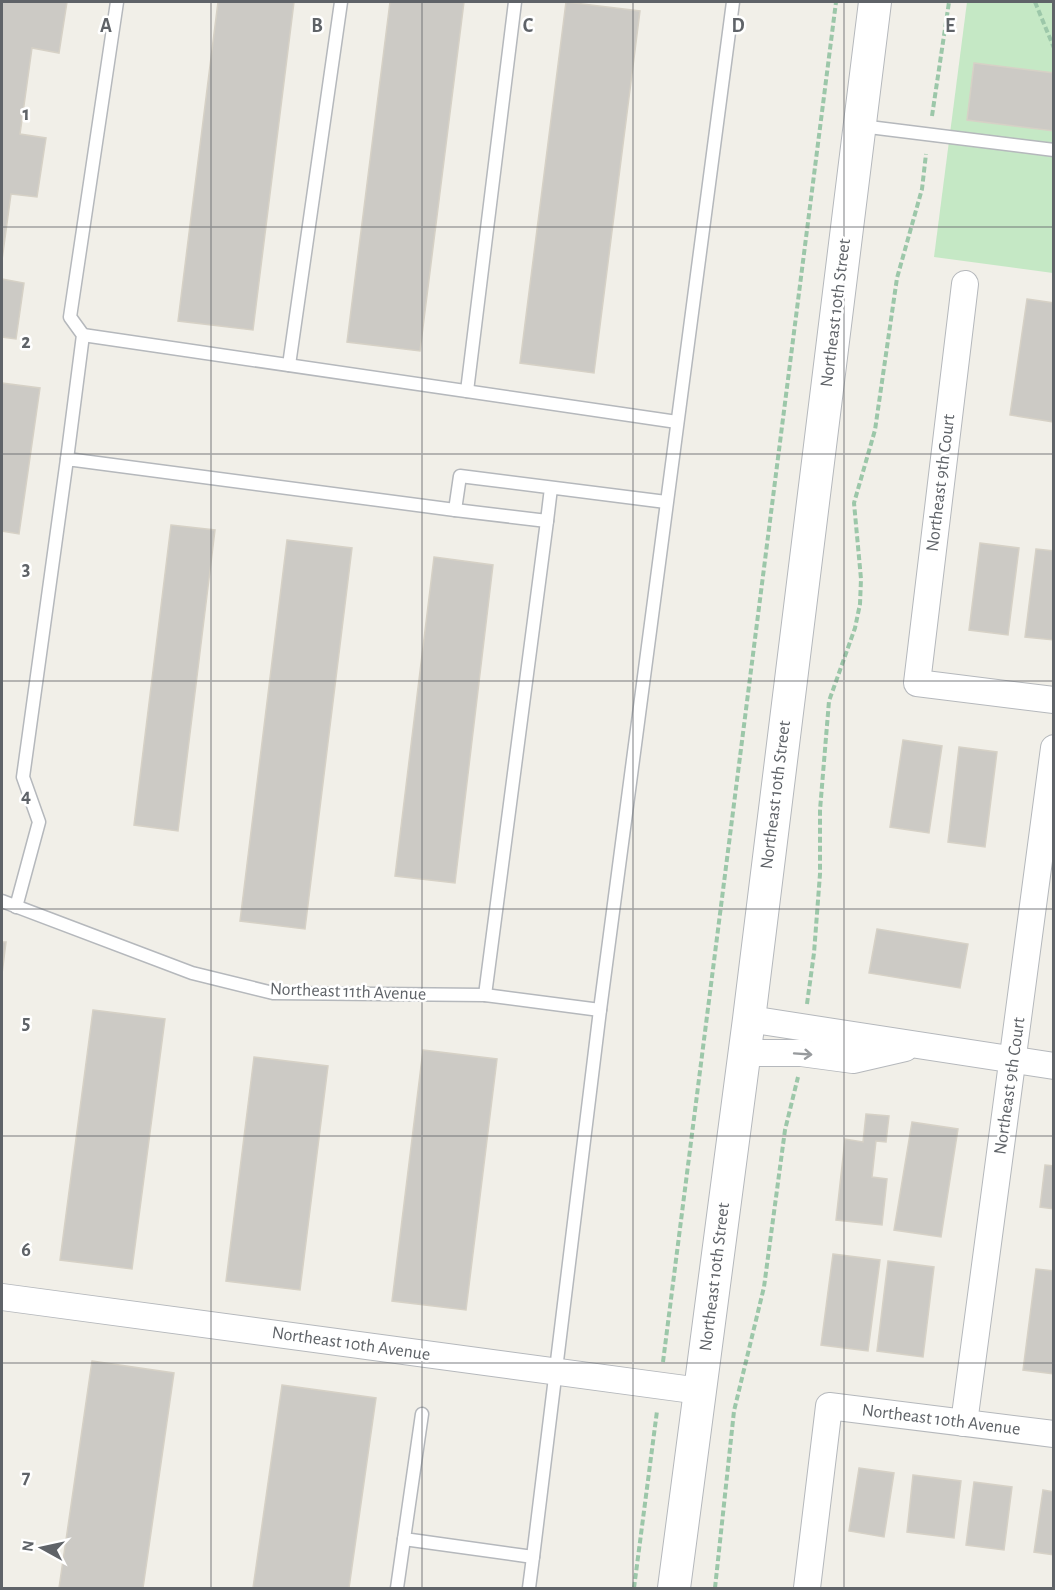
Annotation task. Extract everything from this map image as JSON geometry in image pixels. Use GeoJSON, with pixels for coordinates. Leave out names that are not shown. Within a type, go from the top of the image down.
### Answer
{"type":"FeatureCollection","features":[{"type":"Feature","properties":{"kind":"street","name":"Northeast 10th Street"},"geometry":{"type":"LineString","coordinates":[[674,1588],[744,1053],[875,2]]}},
{"type":"Feature","properties":{"kind":"street","name":"Northeast 9th Court"},"geometry":{"type":"LineString","coordinates":[[965,284],[917,683],[1053,700]]}},
{"type":"Feature","properties":{"kind":"street","name":"Northeast 9th Court"},"geometry":{"type":"LineString","coordinates":[[964,1423],[1053,748]]}},
{"type":"Feature","properties":{"kind":"street"},"geometry":{"type":"LineString","coordinates":[[748,1019],[1053,1066]]}},
{"type":"Feature","properties":{"kind":"street"},"geometry":{"type":"LineString","coordinates":[[744,1053],[801,1053],[853,1059],[920,1045]]}},
{"type":"Feature","properties":{"kind":"street","name":"Northeast 10th Avenue"},"geometry":{"type":"LineString","coordinates":[[2,1297],[700,1391]]}},
{"type":"Feature","properties":{"kind":"street","name":"Northeast 10th Avenue"},"geometry":{"type":"LineString","coordinates":[[807,1588],[829,1406],[1053,1434]]}},
{"type":"Feature","properties":{"kind":"lane"},"geometry":{"type":"LineString","coordinates":[[16,908],[39,822],[23,777],[83,335],[70,317],[117,2]]}},
{"type":"Feature","properties":{"kind":"lane"},"geometry":{"type":"LineString","coordinates":[[289,365],[340,2]]}},
{"type":"Feature","properties":{"kind":"lane"},"geometry":{"type":"LineString","coordinates":[[467,391],[515,2]]}},
{"type":"Feature","properties":{"kind":"lane"},"geometry":{"type":"LineString","coordinates":[[529,1588],[600,1010],[733,2]]}},
{"type":"Feature","properties":{"kind":"lane"},"geometry":{"type":"LineString","coordinates":[[859,126],[1053,150]]}},
{"type":"Feature","properties":{"kind":"lane"},"geometry":{"type":"LineString","coordinates":[[83,335],[677,422]]}},
{"type":"Feature","properties":{"kind":"lane"},"geometry":{"type":"LineString","coordinates":[[67,459],[547,521]]}},
{"type":"Feature","properties":{"kind":"lane"},"geometry":{"type":"LineString","coordinates":[[454,510],[460,476],[666,502]]}},
{"type":"Feature","properties":{"kind":"lane"},"geometry":{"type":"LineString","coordinates":[[485,995],[551,488]]}},
{"type":"Feature","properties":{"kind":"lane","name":"Northeast 11th Avenue"},"geometry":{"type":"LineString","coordinates":[[2,901],[192,973],[273,993],[485,995],[600,1010]]}},
{"type":"Feature","properties":{"kind":"lane"},"geometry":{"type":"LineString","coordinates":[[397,1588],[422,1414]]}},
{"type":"Feature","properties":{"kind":"lane"},"geometry":{"type":"LineString","coordinates":[[404,1539],[533,1557]]}},
{"type":"Feature","properties":{"kind":"path"},"geometry":{"type":"LineString","coordinates":[[634,1588],[836,2]]}},
{"type":"Feature","properties":{"kind":"path"},"geometry":{"type":"LineString","coordinates":[[804,1026],[814,953],[820,874],[820,810],[829,701],[855,628],[860,604],[861,579],[854,503],[875,430],[897,278],[922,189],[949,2]]}},
{"type":"Feature","properties":{"kind":"path"},"geometry":{"type":"LineString","coordinates":[[1035,2],[1053,48]]}},
{"type":"Feature","properties":{"kind":"path"},"geometry":{"type":"LineString","coordinates":[[716,1588],[734,1411],[764,1287],[784,1130],[798,1076],[801,1053]]}},
{"type":"Feature","properties":{"kind":"green space"},"geometry":{"type":"Polygon","coordinates":[[[967,2],[1053,2],[1053,273],[934,257],[967,2]]]}},
{"type":"Feature","properties":{"kind":"building"},"geometry":{"type":"Polygon","coordinates":[[[2,2],[67,2],[59,53],[32,48],[20,134],[46,138],[37,197],[11,194],[2,260],[2,2]]]}},
{"type":"Feature","properties":{"kind":"building"},"geometry":{"type":"Polygon","coordinates":[[[218,2],[294,2],[253,330],[178,321],[218,2]]]}},
{"type":"Feature","properties":{"kind":"building"},"geometry":{"type":"Polygon","coordinates":[[[390,2],[464,2],[420,351],[347,342],[390,2]]]}},
{"type":"Feature","properties":{"kind":"building"},"geometry":{"type":"Polygon","coordinates":[[[566,2],[640,11],[594,373],[520,363],[566,2]]]}},
{"type":"Feature","properties":{"kind":"building"},"geometry":{"type":"Polygon","coordinates":[[[974,63],[1054,73],[1054,131],[967,120],[974,63]]]}},
{"type":"Feature","properties":{"kind":"building"},"geometry":{"type":"Polygon","coordinates":[[[2,279],[24,283],[16,339],[2,337],[2,279]]]}},
{"type":"Feature","properties":{"kind":"building"},"geometry":{"type":"Polygon","coordinates":[[[1027,299],[1054,303],[1054,422],[1010,415],[1027,299]]]}},
{"type":"Feature","properties":{"kind":"building"},"geometry":{"type":"Polygon","coordinates":[[[2,383],[40,388],[19,534],[2,531],[2,383]]]}},
{"type":"Feature","properties":{"kind":"building"},"geometry":{"type":"Polygon","coordinates":[[[171,525],[215,530],[178,831],[134,825],[171,525]]]}},
{"type":"Feature","properties":{"kind":"building"},"geometry":{"type":"Polygon","coordinates":[[[287,540],[352,548],[305,929],[240,921],[287,540]]]}},
{"type":"Feature","properties":{"kind":"building"},"geometry":{"type":"Polygon","coordinates":[[[980,543],[1019,548],[1008,635],[969,630],[980,543]]]}},
{"type":"Feature","properties":{"kind":"building"},"geometry":{"type":"Polygon","coordinates":[[[1036,549],[1054,551],[1054,640],[1025,637],[1036,549]]]}},
{"type":"Feature","properties":{"kind":"building"},"geometry":{"type":"Polygon","coordinates":[[[434,557],[493,565],[455,883],[395,876],[434,557]]]}},
{"type":"Feature","properties":{"kind":"building"},"geometry":{"type":"Polygon","coordinates":[[[903,740],[942,746],[929,833],[890,827],[903,740]]]}},
{"type":"Feature","properties":{"kind":"building"},"geometry":{"type":"Polygon","coordinates":[[[959,747],[997,752],[985,847],[948,842],[959,747]]]}},
{"type":"Feature","properties":{"kind":"building"},"geometry":{"type":"Polygon","coordinates":[[[877,929],[968,944],[960,988],[869,973],[877,929]]]}},
{"type":"Feature","properties":{"kind":"building"},"geometry":{"type":"Polygon","coordinates":[[[2,942],[6,942],[2,974],[2,942]]]}},
{"type":"Feature","properties":{"kind":"building"},"geometry":{"type":"Polygon","coordinates":[[[93,1010],[165,1019],[132,1269],[60,1260],[93,1010]]]}},
{"type":"Feature","properties":{"kind":"building"},"geometry":{"type":"Polygon","coordinates":[[[423,1050],[497,1059],[466,1310],[392,1301],[423,1050]]]}},
{"type":"Feature","properties":{"kind":"building"},"geometry":{"type":"Polygon","coordinates":[[[254,1057],[328,1066],[300,1290],[226,1281],[254,1057]]]}},
{"type":"Feature","properties":{"kind":"building"},"geometry":{"type":"Polygon","coordinates":[[[866,1114],[889,1116],[886,1142],[876,1141],[872,1177],[887,1179],[882,1225],[836,1220],[845,1139],[863,1142],[866,1114]]]}},
{"type":"Feature","properties":{"kind":"building"},"geometry":{"type":"Polygon","coordinates":[[[912,1122],[958,1129],[941,1237],[894,1230],[912,1122]]]}},
{"type":"Feature","properties":{"kind":"building"},"geometry":{"type":"Polygon","coordinates":[[[1045,1165],[1054,1166],[1054,1209],[1040,1207],[1045,1165]]]}},
{"type":"Feature","properties":{"kind":"building"},"geometry":{"type":"Polygon","coordinates":[[[833,1254],[880,1260],[868,1351],[821,1345],[833,1254]]]}},
{"type":"Feature","properties":{"kind":"building"},"geometry":{"type":"Polygon","coordinates":[[[888,1261],[934,1267],[923,1357],[877,1351],[888,1261]]]}},
{"type":"Feature","properties":{"kind":"building"},"geometry":{"type":"Polygon","coordinates":[[[1036,1269],[1054,1271],[1054,1374],[1023,1370],[1036,1269]]]}},
{"type":"Feature","properties":{"kind":"building"},"geometry":{"type":"Polygon","coordinates":[[[92,1361],[174,1373],[143,1588],[59,1588],[92,1361]]]}},
{"type":"Feature","properties":{"kind":"building"},"geometry":{"type":"Polygon","coordinates":[[[282,1385],[376,1398],[349,1588],[253,1588],[282,1385]]]}},
{"type":"Feature","properties":{"kind":"building"},"geometry":{"type":"Polygon","coordinates":[[[859,1468],[894,1473],[884,1537],[849,1531],[859,1468]]]}},
{"type":"Feature","properties":{"kind":"building"},"geometry":{"type":"Polygon","coordinates":[[[913,1475],[961,1481],[954,1538],[907,1532],[913,1475]]]}},
{"type":"Feature","properties":{"kind":"building"},"geometry":{"type":"Polygon","coordinates":[[[974,1482],[1012,1487],[1004,1550],[966,1545],[974,1482]]]}},
{"type":"Feature","properties":{"kind":"building"},"geometry":{"type":"Polygon","coordinates":[[[1043,1490],[1054,1492],[1054,1555],[1034,1552],[1043,1490]]]}}]}
